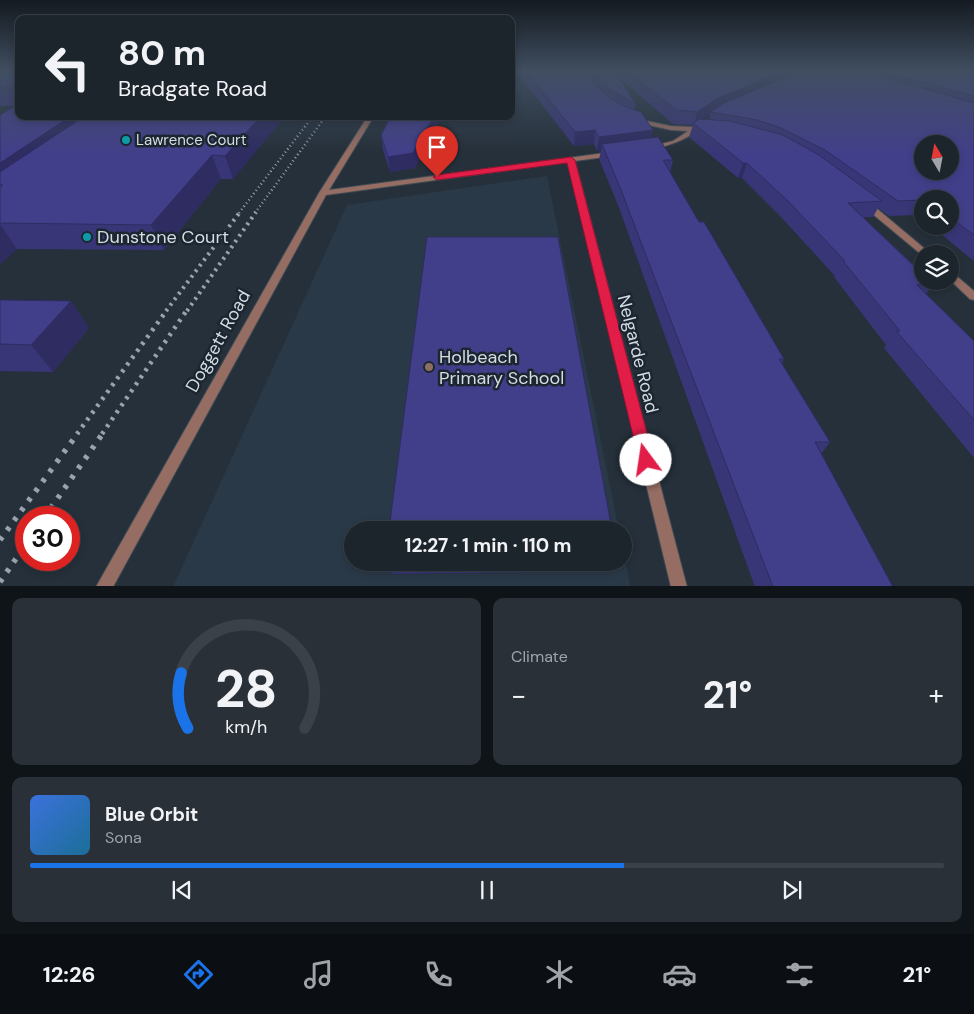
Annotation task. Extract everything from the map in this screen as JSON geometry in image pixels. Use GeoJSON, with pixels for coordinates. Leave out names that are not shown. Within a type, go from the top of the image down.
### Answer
{"type":"FeatureCollection","features":[{"type":"Feature","properties":{"kind":"street"},"geometry":{"type":"LineString","coordinates":[[626,118],[671,128],[711,130]]}},
{"type":"Feature","properties":{"kind":"street"},"geometry":{"type":"LineString","coordinates":[[646,149],[675,142],[710,119]]}},
{"type":"Feature","properties":{"kind":"street","name":"Doggett Road"},"geometry":{"type":"LineString","coordinates":[[104,586],[323,193],[369,120]]}},
{"type":"Feature","properties":{"kind":"street"},"geometry":{"type":"LineString","coordinates":[[323,193],[618,153]]}},
{"type":"Feature","properties":{"kind":"street","name":"Nelgarde Road"},"geometry":{"type":"LineString","coordinates":[[571,160],[679,586]]}},
{"type":"Feature","properties":{"kind":"street"},"geometry":{"type":"LineString","coordinates":[[858,198],[916,245]]}},
{"type":"Feature","properties":{"kind":"street"},"geometry":{"type":"LineString","coordinates":[[959,283],[974,296]]}},
{"type":"Feature","properties":{"kind":"shaded area","name":"Holbeach Primary School"},"geometry":{"type":"Polygon","coordinates":[[[547,176],[617,521],[344,521],[344,571],[627,571],[630,586],[173,586],[347,205],[547,176]]]}},
{"type":"Feature","properties":{"kind":"building"},"geometry":{"type":"Polygon","coordinates":[[[548,98],[611,98],[623,106],[641,112],[653,130],[599,137],[595,130],[575,132],[548,98]]]}},
{"type":"Feature","properties":{"kind":"building"},"geometry":{"type":"Polygon","coordinates":[[[626,98],[632,98],[636,104],[626,98]]]}},
{"type":"Feature","properties":{"kind":"building"},"geometry":{"type":"Polygon","coordinates":[[[661,98],[717,98],[697,112],[676,110],[661,98]]]}},
{"type":"Feature","properties":{"kind":"building"},"geometry":{"type":"Polygon","coordinates":[[[735,98],[958,98],[974,103],[974,235],[959,224],[959,190],[914,190],[914,200],[898,201],[825,150],[781,128],[757,120],[711,112],[724,103],[735,98]]]}},
{"type":"Feature","properties":{"kind":"building"},"geometry":{"type":"Polygon","coordinates":[[[15,106],[15,120],[65,120],[0,163],[0,115],[15,106]]]}},
{"type":"Feature","properties":{"kind":"building"},"geometry":{"type":"Polygon","coordinates":[[[700,119],[730,121],[783,135],[819,155],[882,201],[848,203],[914,266],[914,290],[922,290],[974,341],[974,420],[896,331],[900,331],[843,261],[845,261],[788,201],[747,163],[743,163],[693,123],[700,119]]]}},
{"type":"Feature","properties":{"kind":"building"},"geometry":{"type":"Polygon","coordinates":[[[79,120],[257,120],[225,156],[212,155],[151,225],[0,223],[0,188],[3,185],[0,185],[0,172],[79,120]]]}},
{"type":"Feature","properties":{"kind":"building"},"geometry":{"type":"Polygon","coordinates":[[[389,120],[432,120],[413,153],[388,157],[381,135],[389,120]]]}},
{"type":"Feature","properties":{"kind":"building"},"geometry":{"type":"Polygon","coordinates":[[[658,137],[673,160],[663,160],[699,222],[704,222],[784,359],[779,359],[830,442],[815,442],[892,586],[773,586],[602,144],[658,137]]]}},
{"type":"Feature","properties":{"kind":"building"},"geometry":{"type":"Polygon","coordinates":[[[427,237],[558,237],[610,521],[390,521],[427,237]]]}},
{"type":"Feature","properties":{"kind":"building"},"geometry":{"type":"Polygon","coordinates":[[[0,300],[71,301],[31,345],[0,344],[0,300]]]}},
{"type":"Feature","properties":{"kind":"railway"},"geometry":{"type":"LineString","coordinates":[[239,213],[310,120]]}},
{"type":"Feature","properties":{"kind":"railway"},"geometry":{"type":"LineString","coordinates":[[255,213],[323,120]]}},
{"type":"Feature","properties":{"kind":"railway"},"geometry":{"type":"LineString","coordinates":[[166,311],[240,212]]}},
{"type":"Feature","properties":{"kind":"railway"},"geometry":{"type":"LineString","coordinates":[[187,311],[256,212]]}},
{"type":"Feature","properties":{"kind":"railway"},"geometry":{"type":"LineString","coordinates":[[77,434],[167,310]]}},
{"type":"Feature","properties":{"kind":"railway"},"geometry":{"type":"LineString","coordinates":[[102,434],[187,310]]}},
{"type":"Feature","properties":{"kind":"railway"},"geometry":{"type":"LineString","coordinates":[[0,540],[78,433]]}},
{"type":"Feature","properties":{"kind":"railway"},"geometry":{"type":"LineString","coordinates":[[52,506],[103,433]]}},
{"type":"Feature","properties":{"kind":"railway"},"geometry":{"type":"LineString","coordinates":[[0,582],[15,560]]}},
{"type":"Feature","properties":{"kind":"place","name":"Lawrence Court"},"geometry":{"type":"Point","coordinates":[126,140]}},
{"type":"Feature","properties":{"kind":"place","name":"Dunstone Court"},"geometry":{"type":"Point","coordinates":[87,237]}},
{"type":"Feature","properties":{"kind":"place","name":"Holbeach Primary School"},"geometry":{"type":"Point","coordinates":[429,367]}},
{"type":"Feature","properties":{"kind":"route"},"geometry":{"type":"LineString","coordinates":[[437,177],[571,160],[646,460]]}}]}
